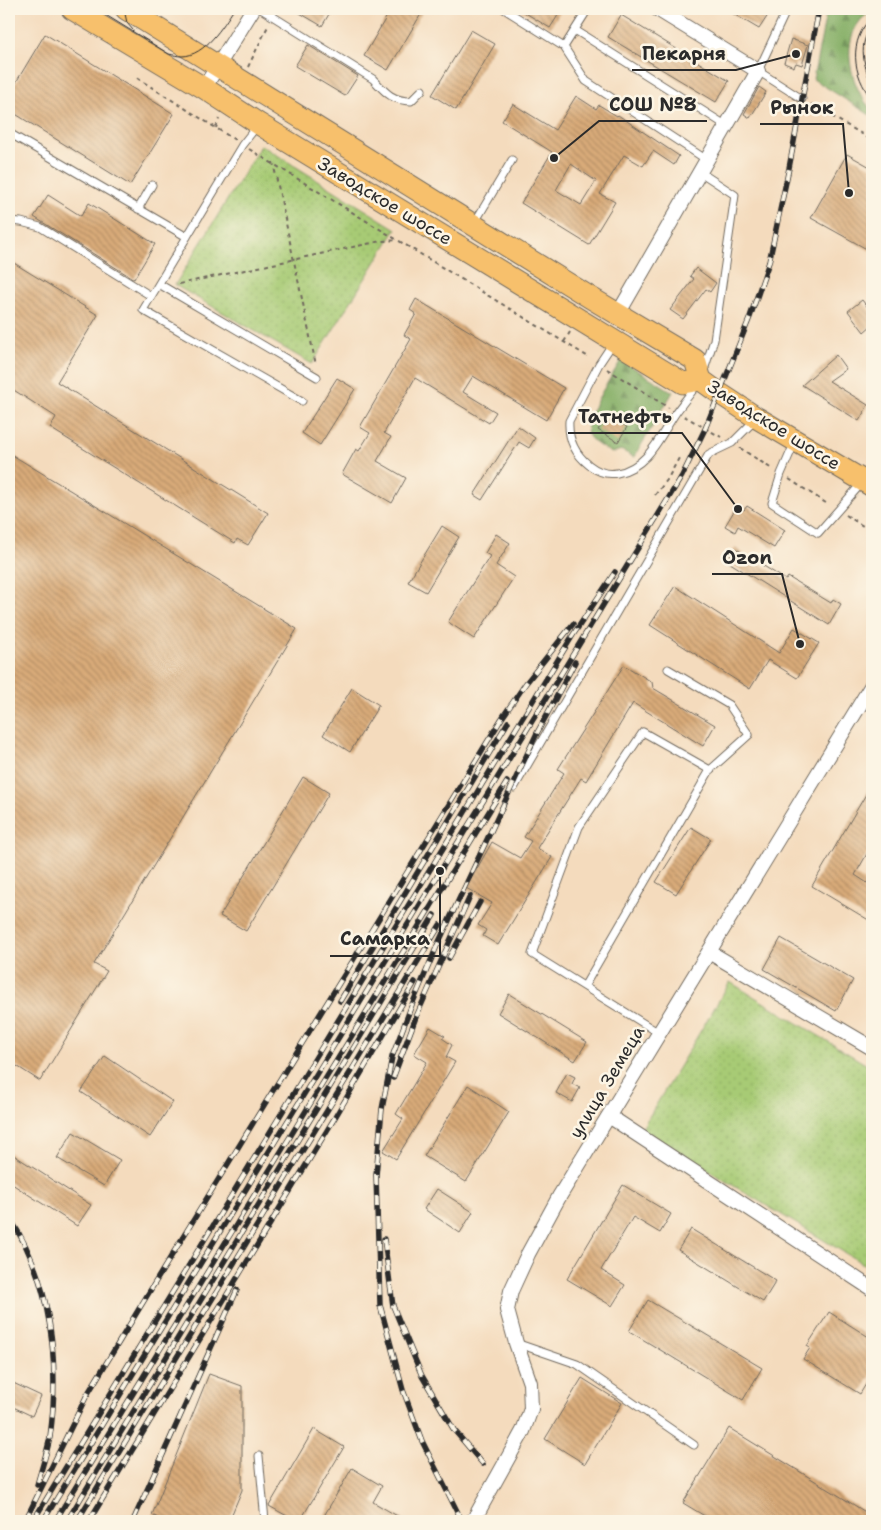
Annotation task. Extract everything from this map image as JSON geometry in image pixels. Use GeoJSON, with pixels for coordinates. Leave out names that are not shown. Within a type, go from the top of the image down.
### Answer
{"type":"FeatureCollection","features":[{"type":"Feature","properties":{"kind":"main road","name":"Заводское шоссе"},"geometry":{"type":"LineString","coordinates":[[72,9],[204,88],[259,124],[683,383],[701,380]]}},
{"type":"Feature","properties":{"kind":"main road","name":"Заводское шоссе"},"geometry":{"type":"LineString","coordinates":[[126,9],[618,314],[696,360],[701,380],[757,418],[868,483]]}},
{"type":"Feature","properties":{"kind":"street"},"geometry":{"type":"LineString","coordinates":[[204,88],[253,9]]}},
{"type":"Feature","properties":{"kind":"street"},"geometry":{"type":"LineString","coordinates":[[618,314],[758,71],[657,9]]}},
{"type":"Feature","properties":{"kind":"street","name":"улица Земеца"},"geometry":{"type":"LineString","coordinates":[[472,1521],[523,1431],[531,1409],[530,1383],[506,1310],[528,1254],[559,1197],[872,685]]}},
{"type":"Feature","properties":{"kind":"street"},"geometry":{"type":"LineString","coordinates":[[709,952],[872,1048]]}},
{"type":"Feature","properties":{"kind":"street"},"geometry":{"type":"LineString","coordinates":[[609,1116],[872,1289]]}},
{"type":"Feature","properties":{"kind":"lane"},"geometry":{"type":"LineString","coordinates":[[261,9],[372,79],[399,101],[411,101],[422,90]]}},
{"type":"Feature","properties":{"kind":"lane"},"geometry":{"type":"LineString","coordinates":[[504,9],[564,47],[586,81],[707,160]]}},
{"type":"Feature","properties":{"kind":"lane"},"geometry":{"type":"LineString","coordinates":[[564,47],[588,9]]}},
{"type":"Feature","properties":{"kind":"lane"},"geometry":{"type":"LineString","coordinates":[[788,9],[758,71],[802,99]]}},
{"type":"Feature","properties":{"kind":"lane"},"geometry":{"type":"LineString","coordinates":[[575,30],[727,126]]}},
{"type":"Feature","properties":{"kind":"lane"},"geometry":{"type":"LineString","coordinates":[[259,124],[242,145],[187,237],[162,286],[152,296],[143,310],[302,401]]}},
{"type":"Feature","properties":{"kind":"lane"},"geometry":{"type":"LineString","coordinates":[[9,133],[187,237]]}},
{"type":"Feature","properties":{"kind":"lane"},"geometry":{"type":"LineString","coordinates":[[474,225],[512,160]]}},
{"type":"Feature","properties":{"kind":"lane"},"geometry":{"type":"LineString","coordinates":[[614,341],[599,364],[569,421],[568,430],[572,446],[581,459],[593,468],[608,475],[623,472],[638,465],[650,453],[676,412],[701,380],[714,340],[735,195],[700,172]]}},
{"type":"Feature","properties":{"kind":"lane"},"geometry":{"type":"LineString","coordinates":[[138,209],[152,185]]}},
{"type":"Feature","properties":{"kind":"lane"},"geometry":{"type":"LineString","coordinates":[[9,222],[21,222],[40,228],[152,296]]}},
{"type":"Feature","properties":{"kind":"lane"},"geometry":{"type":"LineString","coordinates":[[162,286],[317,376]]}},
{"type":"Feature","properties":{"kind":"lane"},"geometry":{"type":"LineString","coordinates":[[514,788],[709,454],[732,443],[757,418]]}},
{"type":"Feature","properties":{"kind":"lane"},"geometry":{"type":"LineString","coordinates":[[795,441],[781,474],[772,503],[818,533],[868,483]]}},
{"type":"Feature","properties":{"kind":"lane"},"geometry":{"type":"LineString","coordinates":[[585,985],[710,770],[749,735],[729,705],[668,669]]}},
{"type":"Feature","properties":{"kind":"lane"},"geometry":{"type":"LineString","coordinates":[[659,1033],[585,985],[532,954],[579,827],[643,732],[710,770]]}},
{"type":"Feature","properties":{"kind":"lane"},"geometry":{"type":"LineString","coordinates":[[516,1343],[577,1364],[694,1445]]}},
{"type":"Feature","properties":{"kind":"lane"},"geometry":{"type":"LineString","coordinates":[[259,1456],[265,1521]]}},
{"type":"Feature","properties":{"kind":"path"},"geometry":{"type":"LineString","coordinates":[[137,78],[242,145],[273,162],[676,412],[732,443],[872,532]]}},
{"type":"Feature","properties":{"kind":"path"},"geometry":{"type":"LineString","coordinates":[[802,99],[872,140]]}},
{"type":"Feature","properties":{"kind":"path"},"geometry":{"type":"LineString","coordinates":[[273,162],[316,365]]}},
{"type":"Feature","properties":{"kind":"path"},"geometry":{"type":"LineString","coordinates":[[162,286],[384,240],[398,240]]}},
{"type":"Feature","properties":{"kind":"path"},"geometry":{"type":"LineString","coordinates":[[655,495],[679,458]]}},
{"type":"Feature","properties":{"kind":"green space"},"geometry":{"type":"Polygon","coordinates":[[[827,9],[872,9],[860,21],[854,31],[850,54],[854,79],[859,91],[872,110],[870,115],[813,79],[827,9]]]}},
{"type":"Feature","properties":{"kind":"green space"},"geometry":{"type":"Polygon","coordinates":[[[261,145],[396,229],[312,364],[175,285],[261,145]]]}},
{"type":"Feature","properties":{"kind":"green space"},"geometry":{"type":"Polygon","coordinates":[[[621,360],[673,392],[634,457],[621,450],[612,453],[602,447],[590,437],[587,427],[593,408],[621,360]]]}},
{"type":"Feature","properties":{"kind":"green space"},"geometry":{"type":"Polygon","coordinates":[[[730,982],[872,1068],[872,1264],[870,1268],[641,1130],[730,982]]]}},
{"type":"Feature","properties":{"kind":"building"},"geometry":{"type":"Polygon","coordinates":[[[293,9],[332,9],[322,26],[293,9]]]}},
{"type":"Feature","properties":{"kind":"building"},"geometry":{"type":"Polygon","coordinates":[[[391,9],[424,9],[388,70],[364,56],[391,9]]]}},
{"type":"Feature","properties":{"kind":"building"},"geometry":{"type":"Polygon","coordinates":[[[519,9],[562,9],[550,28],[519,9]]]}},
{"type":"Feature","properties":{"kind":"building"},"geometry":{"type":"Polygon","coordinates":[[[725,9],[772,9],[759,29],[725,9]]]}},
{"type":"Feature","properties":{"kind":"building"},"geometry":{"type":"Polygon","coordinates":[[[621,15],[729,81],[716,102],[608,37],[621,15]]]}},
{"type":"Feature","properties":{"kind":"building"},"geometry":{"type":"Polygon","coordinates":[[[471,30],[495,44],[456,110],[432,95],[471,30]]]}},
{"type":"Feature","properties":{"kind":"building"},"geometry":{"type":"Polygon","coordinates":[[[45,34],[174,114],[130,185],[9,110],[9,94],[45,34]]]}},
{"type":"Feature","properties":{"kind":"building"},"geometry":{"type":"Polygon","coordinates":[[[791,39],[808,45],[802,65],[796,63],[794,67],[784,63],[791,39]]]}},
{"type":"Feature","properties":{"kind":"building"},"geometry":{"type":"Polygon","coordinates":[[[308,45],[358,76],[345,96],[295,66],[308,45]]]}},
{"type":"Feature","properties":{"kind":"building"},"geometry":{"type":"Polygon","coordinates":[[[759,87],[766,92],[750,118],[744,114],[759,87]]]}},
{"type":"Feature","properties":{"kind":"building"},"geometry":{"type":"Polygon","coordinates":[[[576,96],[596,109],[599,105],[618,115],[679,156],[674,165],[653,151],[643,166],[624,155],[600,194],[615,202],[589,245],[521,203],[552,152],[502,121],[513,104],[555,130],[576,96]],[[571,164],[556,190],[581,205],[596,181],[571,164]]]}},
{"type":"Feature","properties":{"kind":"building"},"geometry":{"type":"Polygon","coordinates":[[[847,154],[872,168],[872,252],[811,218],[847,154]]]}},
{"type":"Feature","properties":{"kind":"building"},"geometry":{"type":"Polygon","coordinates":[[[48,195],[81,216],[89,203],[155,244],[134,279],[34,217],[48,195]]]}},
{"type":"Feature","properties":{"kind":"building"},"geometry":{"type":"Polygon","coordinates":[[[9,260],[98,315],[57,382],[268,513],[248,545],[237,539],[235,543],[50,428],[56,417],[9,387],[9,260]]]}},
{"type":"Feature","properties":{"kind":"building"},"geometry":{"type":"Polygon","coordinates":[[[696,268],[716,283],[710,292],[706,289],[683,319],[670,310],[694,279],[690,276],[696,268]]]}},
{"type":"Feature","properties":{"kind":"building"},"geometry":{"type":"Polygon","coordinates":[[[416,299],[564,388],[546,420],[473,376],[463,392],[496,412],[489,423],[415,378],[384,433],[391,437],[377,461],[406,478],[392,503],[342,474],[356,449],[359,451],[370,433],[360,427],[411,339],[404,335],[416,314],[410,310],[416,299]]]}},
{"type":"Feature","properties":{"kind":"building"},"geometry":{"type":"Polygon","coordinates":[[[862,300],[872,313],[872,325],[864,332],[848,311],[862,300]]]}},
{"type":"Feature","properties":{"kind":"building"},"geometry":{"type":"Polygon","coordinates":[[[836,355],[846,369],[829,381],[868,405],[859,421],[802,385],[836,355]]]}},
{"type":"Feature","properties":{"kind":"building"},"geometry":{"type":"Polygon","coordinates":[[[337,378],[355,389],[320,445],[302,433],[337,378]]]}},
{"type":"Feature","properties":{"kind":"building"},"geometry":{"type":"Polygon","coordinates":[[[607,415],[627,427],[618,442],[598,430],[607,415]]]}},
{"type":"Feature","properties":{"kind":"building"},"geometry":{"type":"Polygon","coordinates":[[[518,426],[535,438],[529,448],[519,442],[482,500],[474,495],[518,426]]]}},
{"type":"Feature","properties":{"kind":"building"},"geometry":{"type":"Polygon","coordinates":[[[9,453],[297,629],[94,964],[107,971],[40,1081],[9,1061],[9,453]]]}},
{"type":"Feature","properties":{"kind":"building"},"geometry":{"type":"Polygon","coordinates":[[[737,506],[744,510],[747,506],[785,530],[774,548],[738,526],[735,532],[725,526],[737,506]]]}},
{"type":"Feature","properties":{"kind":"building"},"geometry":{"type":"Polygon","coordinates":[[[442,526],[459,537],[426,592],[408,582],[442,526]]]}},
{"type":"Feature","properties":{"kind":"building"},"geometry":{"type":"Polygon","coordinates":[[[496,534],[510,543],[496,565],[514,577],[474,639],[448,622],[490,556],[485,553],[496,534]]]}},
{"type":"Feature","properties":{"kind":"building"},"geometry":{"type":"Polygon","coordinates":[[[735,548],[786,580],[788,577],[831,603],[833,599],[841,604],[829,625],[727,561],[735,548]]]}},
{"type":"Feature","properties":{"kind":"building"},"geometry":{"type":"Polygon","coordinates":[[[675,586],[779,653],[794,628],[819,643],[797,678],[768,660],[750,689],[650,625],[675,586]]]}},
{"type":"Feature","properties":{"kind":"building"},"geometry":{"type":"Polygon","coordinates":[[[624,665],[652,682],[653,688],[715,725],[703,746],[633,703],[586,781],[581,778],[537,848],[552,857],[498,945],[483,936],[486,930],[478,925],[492,903],[466,888],[492,842],[520,858],[531,841],[524,837],[564,773],[558,769],[624,665]]]}},
{"type":"Feature","properties":{"kind":"building"},"geometry":{"type":"Polygon","coordinates":[[[352,688],[379,705],[350,752],[323,735],[352,688]]]}},
{"type":"Feature","properties":{"kind":"building"},"geometry":{"type":"Polygon","coordinates":[[[303,777],[329,793],[246,931],[220,916],[303,777]]]}},
{"type":"Feature","properties":{"kind":"building"},"geometry":{"type":"Polygon","coordinates":[[[872,784],[872,845],[855,875],[872,886],[872,922],[812,886],[872,784]]]}},
{"type":"Feature","properties":{"kind":"building"},"geometry":{"type":"Polygon","coordinates":[[[691,827],[711,839],[676,894],[656,882],[691,827]]]}},
{"type":"Feature","properties":{"kind":"building"},"geometry":{"type":"Polygon","coordinates":[[[781,938],[853,980],[836,1011],[764,969],[781,938]]]}},
{"type":"Feature","properties":{"kind":"building"},"geometry":{"type":"Polygon","coordinates":[[[509,994],[587,1042],[575,1061],[498,1013],[509,994]]]}},
{"type":"Feature","properties":{"kind":"building"},"geometry":{"type":"Polygon","coordinates":[[[430,1027],[445,1036],[442,1038],[452,1045],[446,1057],[455,1062],[396,1159],[383,1151],[403,1119],[396,1114],[427,1062],[414,1054],[430,1027]]]}},
{"type":"Feature","properties":{"kind":"building"},"geometry":{"type":"Polygon","coordinates":[[[105,1056],[173,1102],[150,1137],[81,1092],[105,1056]]]}},
{"type":"Feature","properties":{"kind":"building"},"geometry":{"type":"Polygon","coordinates":[[[567,1073],[575,1077],[572,1084],[580,1088],[572,1102],[556,1093],[567,1073]]]}},
{"type":"Feature","properties":{"kind":"building"},"geometry":{"type":"Polygon","coordinates":[[[468,1085],[509,1112],[466,1182],[424,1156],[468,1085]]]}},
{"type":"Feature","properties":{"kind":"building"},"geometry":{"type":"Polygon","coordinates":[[[73,1132],[120,1160],[104,1186],[57,1158],[73,1132]]]}},
{"type":"Feature","properties":{"kind":"building"},"geometry":{"type":"Polygon","coordinates":[[[9,1152],[91,1205],[77,1226],[9,1182],[9,1152]]]}},
{"type":"Feature","properties":{"kind":"building"},"geometry":{"type":"Polygon","coordinates":[[[623,1185],[671,1214],[660,1233],[633,1217],[601,1270],[625,1285],[612,1306],[567,1279],[623,1185]]]}},
{"type":"Feature","properties":{"kind":"building"},"geometry":{"type":"Polygon","coordinates":[[[437,1189],[473,1212],[460,1233],[424,1209],[437,1189]]]}},
{"type":"Feature","properties":{"kind":"building"},"geometry":{"type":"Polygon","coordinates":[[[691,1229],[776,1281],[763,1302],[678,1250],[691,1229]]]}},
{"type":"Feature","properties":{"kind":"building"},"geometry":{"type":"Polygon","coordinates":[[[648,1300],[762,1368],[743,1400],[629,1331],[648,1300]]]}},
{"type":"Feature","properties":{"kind":"building"},"geometry":{"type":"Polygon","coordinates":[[[829,1312],[872,1339],[872,1374],[860,1394],[803,1359],[810,1348],[807,1346],[829,1312]]]}},
{"type":"Feature","properties":{"kind":"building"},"geometry":{"type":"Polygon","coordinates":[[[209,1374],[242,1386],[242,1490],[229,1521],[164,1521],[152,1515],[209,1374]]]}},
{"type":"Feature","properties":{"kind":"building"},"geometry":{"type":"Polygon","coordinates":[[[582,1378],[622,1403],[585,1464],[545,1439],[582,1378]]]}},
{"type":"Feature","properties":{"kind":"building"},"geometry":{"type":"Polygon","coordinates":[[[9,1381],[41,1396],[32,1416],[9,1405],[9,1381]]]}},
{"type":"Feature","properties":{"kind":"building"},"geometry":{"type":"Polygon","coordinates":[[[729,1428],[872,1516],[872,1521],[713,1521],[683,1503],[729,1428]]]}},
{"type":"Feature","properties":{"kind":"building"},"geometry":{"type":"Polygon","coordinates":[[[314,1429],[344,1447],[300,1521],[296,1521],[269,1506],[314,1429]]]}},
{"type":"Feature","properties":{"kind":"building"},"geometry":{"type":"Polygon","coordinates":[[[352,1468],[382,1486],[373,1502],[406,1521],[321,1521],[352,1468]]]}},
{"type":"Feature","properties":{"kind":"tram line"},"geometry":{"type":"LineString","coordinates":[[96,9],[169,54],[182,56],[190,55],[206,46],[234,9]]}},
{"type":"Feature","properties":{"kind":"tram line"},"geometry":{"type":"LineString","coordinates":[[124,9],[127,23],[133,30]]}},
{"type":"Feature","properties":{"kind":"tram line"},"geometry":{"type":"LineString","coordinates":[[872,17],[864,26],[856,47],[857,69],[860,79],[872,99]]}},
{"type":"Feature","properties":{"kind":"tram line"},"geometry":{"type":"LineString","coordinates":[[872,27],[867,33],[863,48],[863,55],[872,85]]}},
{"type":"Feature","properties":{"kind":"railway"},"geometry":{"type":"LineString","coordinates":[[43,1521],[682,476],[705,429],[750,317],[769,262],[819,9]]}},
{"type":"Feature","properties":{"kind":"railway"},"geometry":{"type":"LineString","coordinates":[[33,1521],[573,635],[615,572]]}},
{"type":"Feature","properties":{"kind":"railway"},"geometry":{"type":"LineString","coordinates":[[25,1521],[87,1395],[148,1294],[502,718],[526,683],[573,624]]}},
{"type":"Feature","properties":{"kind":"railway"},"geometry":{"type":"LineString","coordinates":[[462,1521],[422,1441],[403,1390],[380,1305],[376,1175],[382,1109],[392,1057],[437,946],[537,733],[575,662]]}},
{"type":"Feature","properties":{"kind":"railway"},"geometry":{"type":"LineString","coordinates":[[340,1001],[508,722]]}},
{"type":"Feature","properties":{"kind":"railway"},"geometry":{"type":"LineString","coordinates":[[55,1521],[507,782]]}},
{"type":"Feature","properties":{"kind":"railway"},"geometry":{"type":"LineString","coordinates":[[393,1078],[416,1017],[470,896]]}},
{"type":"Feature","properties":{"kind":"railway"},"geometry":{"type":"LineString","coordinates":[[449,958],[480,902]]}},
{"type":"Feature","properties":{"kind":"railway"},"geometry":{"type":"LineString","coordinates":[[67,1521],[434,915]]}},
{"type":"Feature","properties":{"kind":"railway"},"geometry":{"type":"LineString","coordinates":[[77,1521],[440,925]]}},
{"type":"Feature","properties":{"kind":"railway"},"geometry":{"type":"LineString","coordinates":[[89,1521],[334,1119],[415,982]]}},
{"type":"Feature","properties":{"kind":"railway"},"geometry":{"type":"LineString","coordinates":[[9,1217],[24,1242],[44,1295],[53,1352],[53,1409],[50,1437],[37,1485]]}},
{"type":"Feature","properties":{"kind":"railway"},"geometry":{"type":"LineString","coordinates":[[384,1239],[393,1306],[422,1376],[454,1430],[483,1464]]}},
{"type":"Feature","properties":{"kind":"railway"},"geometry":{"type":"LineString","coordinates":[[133,1521],[237,1290]]}},
{"type":"Feature","properties":{"kind":"place","name":"Пекарня"},"geometry":{"type":"Point","coordinates":[796,54]}},
{"type":"Feature","properties":{"kind":"place","name":"СОШ №8"},"geometry":{"type":"Point","coordinates":[554,158]}},
{"type":"Feature","properties":{"kind":"place","name":"Рынок"},"geometry":{"type":"Point","coordinates":[849,193]}},
{"type":"Feature","properties":{"kind":"place","name":"Татнефть"},"geometry":{"type":"Point","coordinates":[738,509]}},
{"type":"Feature","properties":{"kind":"place","name":"Ozon"},"geometry":{"type":"Point","coordinates":[800,644]}},
{"type":"Feature","properties":{"kind":"place","name":"Самарка"},"geometry":{"type":"Point","coordinates":[440,871]}}]}
